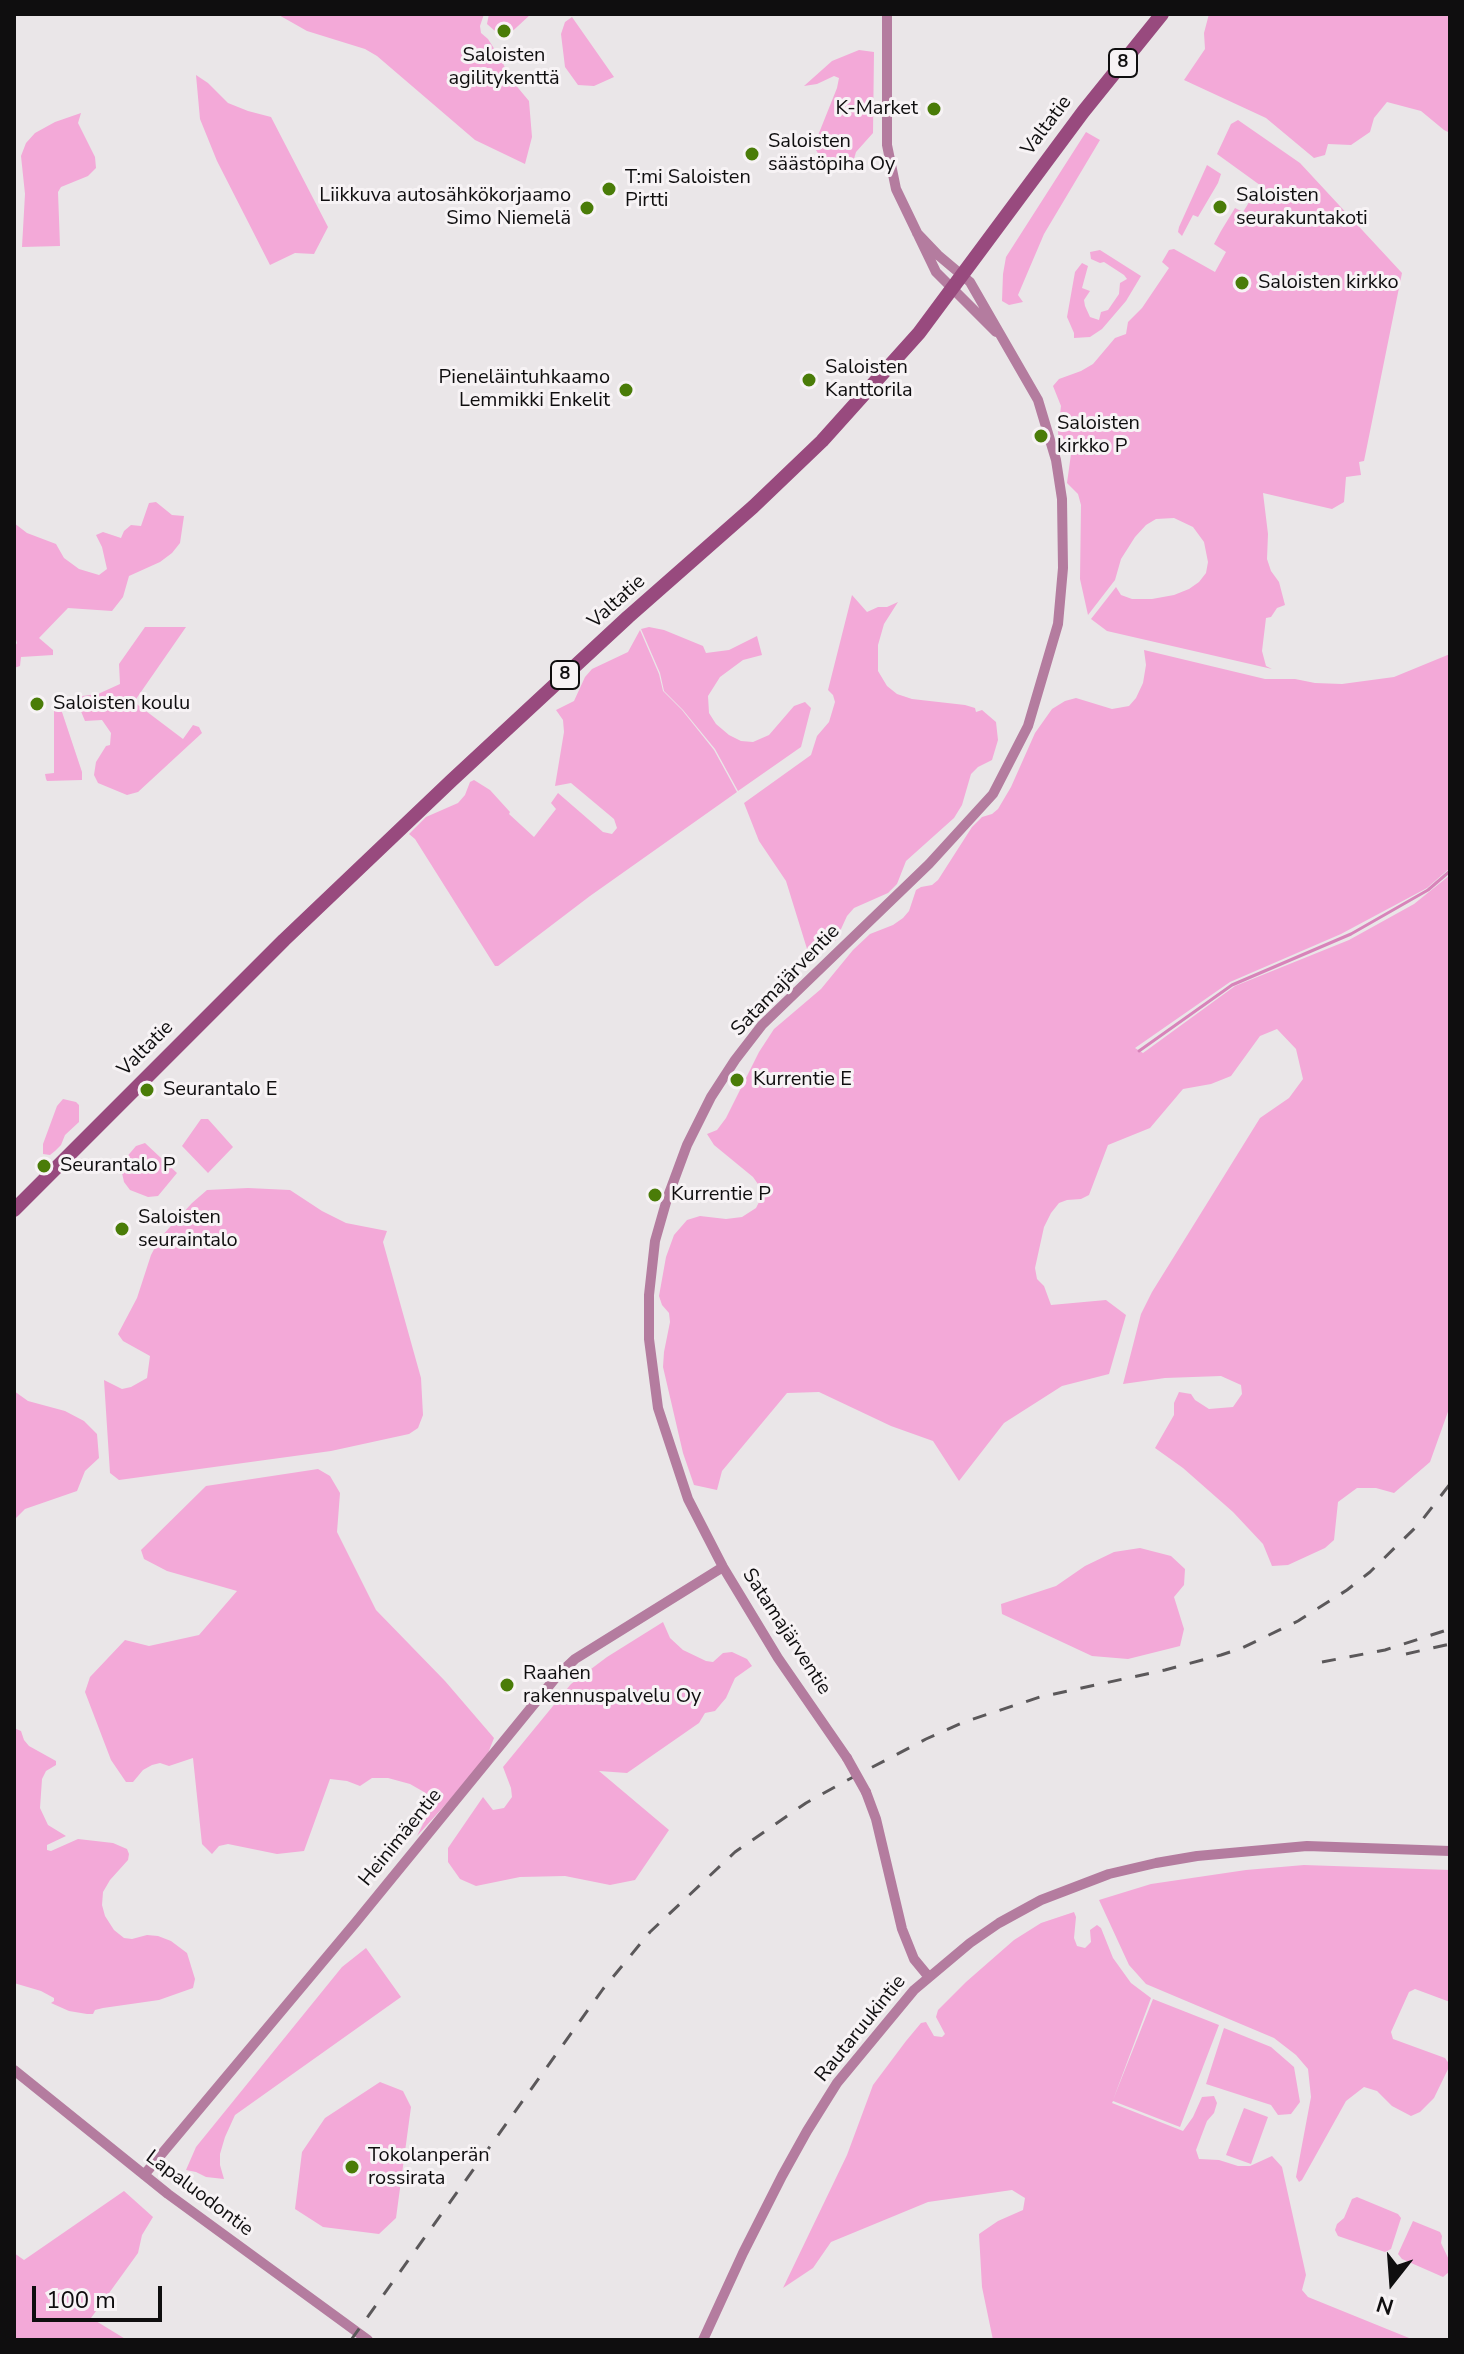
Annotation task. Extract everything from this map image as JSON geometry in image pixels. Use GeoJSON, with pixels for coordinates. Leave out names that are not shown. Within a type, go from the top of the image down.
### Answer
{"type":"FeatureCollection","features":[{"type":"Feature","properties":{"kind":"highway","name":"Valtatie"},"geometry":{"type":"LineString","coordinates":[[14,1210],[318,908],[628,617],[753,507],[822,441],[919,333],[1083,112],[1162,14]]}},
{"type":"Feature","properties":{"kind":"street","name":"Satamajärventie"},"geometry":{"type":"LineString","coordinates":[[887,14],[885,113],[888,157],[896,189],[936,272],[1003,339]]}},
{"type":"Feature","properties":{"kind":"street","name":"Satamajärventie"},"geometry":{"type":"LineString","coordinates":[[917,233],[938,255],[963,274],[977,292],[1038,400],[1056,460],[1062,499],[1063,568],[1058,624],[1028,726],[993,794],[929,864],[762,1025],[711,1097],[687,1145],[655,1241],[649,1295],[649,1339],[658,1408],[688,1499],[723,1567],[778,1658],[847,1758],[866,1792],[876,1819],[902,1929],[914,1959],[928,1976]]}},
{"type":"Feature","properties":{"kind":"street","name":"Heinimäentie"},"geometry":{"type":"LineString","coordinates":[[144,2175],[557,1676],[575,1659],[723,1567]]}},
{"type":"Feature","properties":{"kind":"street","name":"Rautaruukintie"},"geometry":{"type":"LineString","coordinates":[[703,2340],[743,2253],[807,2131],[837,2083],[928,1976],[999,1923],[1041,1900],[1109,1874],[1197,1856],[1277,1848],[1341,1846],[1450,1851]]}},
{"type":"Feature","properties":{"kind":"street","name":"Lapaluodontie"},"geometry":{"type":"LineString","coordinates":[[14,2070],[144,2175],[368,2340]]}},
{"type":"Feature","properties":{"kind":"shaded area"},"geometry":{"type":"Polygon","coordinates":[[[277,14],[484,14],[481,33],[502,61],[509,77],[529,101],[532,137],[525,164],[475,140],[377,56],[365,49],[307,31],[277,14]]]}},
{"type":"Feature","properties":{"kind":"shaded area","name":"Saloisten agilitykenttä"},"geometry":{"type":"Polygon","coordinates":[[[489,14],[531,14],[504,39],[487,24],[489,14]]]}},
{"type":"Feature","properties":{"kind":"shaded area"},"geometry":{"type":"Polygon","coordinates":[[[1209,14],[1450,14],[1450,133],[1421,111],[1387,102],[1374,118],[1370,132],[1351,145],[1328,144],[1325,155],[1314,158],[1266,118],[1184,80],[1205,49],[1204,33],[1209,14]]]}},
{"type":"Feature","properties":{"kind":"shaded area"},"geometry":{"type":"Polygon","coordinates":[[[572,17],[614,77],[594,86],[578,85],[565,67],[561,34],[565,22],[572,17]]]}},
{"type":"Feature","properties":{"kind":"shaded area"},"geometry":{"type":"Polygon","coordinates":[[[859,50],[874,52],[873,133],[856,152],[852,166],[838,160],[830,163],[822,160],[816,150],[817,138],[839,78],[834,76],[804,86],[832,61],[859,50]]]}},
{"type":"Feature","properties":{"kind":"shaded area"},"geometry":{"type":"Polygon","coordinates":[[[196,75],[228,103],[271,117],[328,227],[314,254],[295,253],[270,265],[217,161],[200,119],[196,75]]]}},
{"type":"Feature","properties":{"kind":"shaded area"},"geometry":{"type":"Polygon","coordinates":[[[81,113],[78,123],[95,157],[96,168],[88,176],[61,187],[58,192],[60,246],[22,247],[25,194],[21,156],[26,143],[35,133],[55,122],[81,113]]]}},
{"type":"Feature","properties":{"kind":"shaded area"},"geometry":{"type":"Polygon","coordinates":[[[1238,120],[1300,163],[1402,273],[1364,461],[1359,462],[1361,475],[1346,477],[1344,502],[1332,509],[1263,493],[1268,534],[1267,559],[1279,582],[1285,605],[1266,618],[1262,651],[1266,666],[1272,669],[1107,631],[1091,619],[1116,587],[1121,595],[1132,599],[1174,595],[1199,582],[1206,573],[1208,562],[1204,542],[1193,527],[1174,518],[1156,519],[1135,537],[1121,559],[1115,580],[1088,615],[1080,579],[1081,505],[1078,494],[1067,483],[1071,454],[1059,441],[1061,406],[1053,386],[1059,379],[1093,364],[1115,338],[1126,334],[1128,322],[1142,308],[1169,268],[1162,262],[1169,250],[1174,249],[1215,272],[1226,252],[1214,244],[1221,231],[1235,208],[1243,212],[1251,199],[1256,201],[1264,188],[1217,154],[1231,124],[1238,120]]]}},
{"type":"Feature","properties":{"kind":"shaded area"},"geometry":{"type":"Polygon","coordinates":[[[1086,132],[1100,140],[1044,234],[1018,295],[1023,302],[1009,305],[1002,301],[1006,257],[1086,132]]]}},
{"type":"Feature","properties":{"kind":"shaded area"},"geometry":{"type":"Polygon","coordinates":[[[1207,165],[1221,174],[1218,183],[1198,217],[1193,215],[1182,236],[1178,232],[1179,227],[1207,165]]]}},
{"type":"Feature","properties":{"kind":"shaded area"},"geometry":{"type":"Polygon","coordinates":[[[1100,250],[1141,276],[1126,301],[1102,329],[1090,337],[1074,338],[1067,317],[1075,272],[1082,263],[1088,266],[1082,288],[1090,291],[1084,300],[1090,317],[1099,320],[1101,312],[1108,310],[1119,294],[1120,283],[1127,279],[1104,262],[1091,259],[1090,252],[1100,250]]]}},
{"type":"Feature","properties":{"kind":"shaded area"},"geometry":{"type":"Polygon","coordinates":[[[156,502],[172,515],[184,516],[180,543],[172,553],[129,576],[123,597],[112,611],[68,608],[39,638],[53,650],[53,655],[21,657],[20,666],[14,668],[17,643],[14,633],[14,523],[27,533],[56,544],[64,558],[79,569],[99,575],[107,569],[96,535],[103,532],[121,538],[131,525],[141,526],[149,503],[156,502]]]}},
{"type":"Feature","properties":{"kind":"shaded area"},"geometry":{"type":"Polygon","coordinates":[[[852,595],[867,612],[898,602],[884,624],[878,645],[878,671],[887,686],[897,694],[912,699],[965,705],[975,708],[976,712],[982,710],[996,722],[998,740],[992,760],[971,774],[962,805],[954,818],[906,861],[897,884],[888,893],[854,908],[836,940],[808,952],[786,881],[759,841],[744,803],[811,755],[817,736],[829,722],[835,702],[828,690],[852,595]]]}},
{"type":"Feature","properties":{"kind":"shaded area"},"geometry":{"type":"Polygon","coordinates":[[[145,627],[186,627],[134,702],[183,739],[193,725],[199,727],[202,733],[138,792],[127,795],[98,783],[94,775],[96,762],[106,746],[110,745],[111,733],[102,720],[85,721],[80,709],[69,704],[67,698],[98,694],[120,684],[119,664],[145,627]]]}},
{"type":"Feature","properties":{"kind":"shaded area"},"geometry":{"type":"Polygon","coordinates":[[[649,627],[703,646],[706,653],[729,650],[757,636],[762,655],[743,660],[720,677],[708,696],[709,713],[729,735],[753,742],[769,735],[794,706],[805,702],[811,708],[801,747],[738,791],[715,749],[664,691],[660,673],[641,629],[649,627]]]}},
{"type":"Feature","properties":{"kind":"shaded area"},"geometry":{"type":"Polygon","coordinates":[[[640,630],[663,691],[714,750],[737,792],[495,966],[409,834],[426,817],[458,803],[474,780],[490,790],[509,814],[534,837],[556,809],[551,803],[558,793],[603,832],[612,834],[617,828],[614,819],[571,783],[555,786],[564,732],[563,720],[556,710],[574,701],[592,669],[628,652],[640,630]]]}},
{"type":"Feature","properties":{"kind":"shaded area"},"geometry":{"type":"Polygon","coordinates":[[[1144,650],[1265,679],[1342,684],[1394,677],[1450,654],[1450,868],[1427,888],[1341,934],[1230,982],[1135,1048],[1143,1053],[1235,986],[1349,940],[1414,904],[1450,875],[1450,1406],[1430,1462],[1394,1493],[1376,1488],[1357,1488],[1338,1502],[1334,1540],[1325,1548],[1288,1565],[1272,1566],[1263,1544],[1233,1512],[1155,1448],[1174,1415],[1174,1403],[1179,1392],[1191,1394],[1209,1409],[1233,1407],[1242,1394],[1241,1385],[1221,1376],[1165,1378],[1123,1384],[1141,1314],[1152,1292],[1260,1118],[1289,1098],[1303,1079],[1296,1049],[1277,1029],[1260,1036],[1231,1076],[1211,1084],[1183,1089],[1150,1128],[1108,1145],[1089,1195],[1059,1203],[1044,1227],[1035,1268],[1037,1279],[1044,1286],[1051,1305],[1106,1300],[1126,1315],[1109,1374],[1062,1386],[1004,1423],[959,1481],[933,1441],[891,1426],[819,1392],[787,1393],[722,1471],[717,1490],[694,1485],[683,1453],[663,1367],[670,1322],[669,1313],[659,1296],[666,1257],[674,1235],[687,1220],[700,1216],[742,1217],[756,1208],[762,1196],[753,1177],[714,1145],[707,1134],[717,1130],[726,1118],[774,1029],[821,989],[870,934],[903,918],[909,911],[916,890],[938,880],[972,827],[982,817],[998,809],[1035,733],[1052,709],[1076,698],[1112,709],[1129,706],[1143,683],[1146,665],[1144,650]]]}},
{"type":"Feature","properties":{"kind":"shaded area"},"geometry":{"type":"Polygon","coordinates":[[[54,704],[61,709],[82,780],[46,779],[45,774],[54,773],[54,704]]]}},
{"type":"Feature","properties":{"kind":"shaded area"},"geometry":{"type":"Polygon","coordinates":[[[63,1099],[79,1105],[79,1122],[65,1135],[55,1151],[50,1155],[43,1154],[43,1144],[57,1106],[63,1099]]]}},
{"type":"Feature","properties":{"kind":"shaded area"},"geometry":{"type":"Polygon","coordinates":[[[201,1119],[208,1119],[233,1147],[208,1173],[182,1146],[201,1119]]]}},
{"type":"Feature","properties":{"kind":"shaded area"},"geometry":{"type":"Polygon","coordinates":[[[145,1143],[177,1173],[158,1196],[148,1197],[130,1190],[124,1182],[125,1159],[136,1146],[145,1143]]]}},
{"type":"Feature","properties":{"kind":"shaded area"},"geometry":{"type":"Polygon","coordinates":[[[207,1190],[290,1190],[346,1223],[387,1231],[383,1242],[421,1378],[423,1415],[418,1428],[409,1434],[331,1451],[119,1480],[110,1473],[104,1380],[122,1389],[147,1378],[150,1356],[123,1341],[118,1334],[137,1298],[151,1255],[160,1238],[207,1190]]]}},
{"type":"Feature","properties":{"kind":"shaded area"},"geometry":{"type":"Polygon","coordinates":[[[14,1391],[28,1401],[65,1411],[84,1421],[97,1434],[99,1458],[85,1471],[77,1491],[25,1509],[14,1520],[14,1391]]]}},
{"type":"Feature","properties":{"kind":"shaded area"},"geometry":{"type":"Polygon","coordinates":[[[318,1469],[330,1476],[340,1493],[337,1532],[376,1610],[445,1681],[494,1738],[485,1761],[417,1836],[429,1812],[430,1801],[424,1792],[388,1778],[372,1778],[360,1786],[330,1779],[304,1851],[277,1854],[228,1844],[219,1846],[212,1854],[202,1844],[193,1758],[169,1766],[160,1763],[152,1765],[133,1782],[126,1782],[111,1760],[85,1692],[90,1677],[125,1640],[149,1646],[199,1635],[237,1591],[167,1571],[144,1559],[141,1550],[206,1486],[318,1469]]]}},
{"type":"Feature","properties":{"kind":"shaded area"},"geometry":{"type":"Polygon","coordinates":[[[1140,1548],[1171,1556],[1185,1569],[1184,1585],[1174,1597],[1184,1629],[1180,1646],[1128,1659],[1092,1656],[1002,1614],[1001,1604],[1056,1586],[1085,1566],[1114,1552],[1140,1548]]]}},
{"type":"Feature","properties":{"kind":"shaded area"},"geometry":{"type":"Polygon","coordinates":[[[663,1622],[670,1638],[683,1650],[713,1662],[723,1653],[732,1652],[747,1659],[752,1666],[735,1678],[726,1698],[715,1711],[705,1713],[699,1723],[627,1773],[599,1771],[669,1830],[635,1880],[610,1885],[565,1876],[520,1877],[476,1886],[460,1879],[448,1862],[448,1848],[483,1797],[493,1810],[504,1808],[512,1797],[503,1767],[571,1684],[663,1622]]]}},
{"type":"Feature","properties":{"kind":"shaded area"},"geometry":{"type":"Polygon","coordinates":[[[14,1728],[21,1731],[29,1746],[56,1761],[56,1765],[46,1771],[42,1779],[40,1808],[48,1825],[66,1836],[47,1845],[47,1850],[78,1839],[113,1843],[127,1849],[128,1860],[103,1892],[105,1916],[124,1938],[158,1936],[187,1953],[195,1979],[193,1988],[159,2000],[103,2008],[87,2014],[69,2011],[51,2003],[54,1998],[41,1991],[14,1983],[14,1728]]]}},
{"type":"Feature","properties":{"kind":"shaded area"},"geometry":{"type":"Polygon","coordinates":[[[1304,1865],[1450,1870],[1450,2002],[1415,1989],[1409,1992],[1391,2032],[1393,2039],[1445,2058],[1450,2065],[1434,2098],[1411,2116],[1392,2106],[1377,2091],[1364,2087],[1346,2101],[1299,2182],[1296,2177],[1311,2097],[1308,2069],[1274,2038],[1146,1984],[1129,1965],[1099,1900],[1151,1884],[1304,1865]]]}},
{"type":"Feature","properties":{"kind":"shaded area"},"geometry":{"type":"Polygon","coordinates":[[[1074,1912],[1077,1946],[1085,1948],[1091,1942],[1090,1930],[1097,1925],[1113,1958],[1131,1983],[1151,1998],[1113,2100],[1153,1999],[1219,2025],[1180,2127],[1112,2103],[1183,2131],[1202,2097],[1214,2096],[1217,2103],[1214,2113],[1207,2121],[1196,2150],[1199,2159],[1250,2166],[1272,2156],[1282,2167],[1306,2275],[1302,2290],[1308,2297],[1414,2340],[993,2340],[982,2287],[979,2234],[1023,2210],[1025,2198],[1012,2190],[928,2202],[831,2242],[813,2268],[783,2288],[847,2155],[873,2085],[906,2041],[921,2023],[926,2022],[934,2036],[942,2037],[945,2034],[936,2017],[938,2010],[966,1982],[1014,1940],[1041,1923],[1074,1912]]]}},
{"type":"Feature","properties":{"kind":"shaded area"},"geometry":{"type":"Polygon","coordinates":[[[366,1948],[401,1997],[235,2115],[220,2154],[224,2179],[186,2170],[196,2147],[342,1967],[366,1948]]]}},
{"type":"Feature","properties":{"kind":"shaded area"},"geometry":{"type":"Polygon","coordinates":[[[1224,2028],[1271,2047],[1294,2067],[1300,2102],[1291,2114],[1278,2115],[1271,2105],[1206,2084],[1224,2028]]]}},
{"type":"Feature","properties":{"kind":"shaded area","name":"Tokolanperän rossirata"},"geometry":{"type":"Polygon","coordinates":[[[380,2082],[403,2091],[411,2107],[396,2218],[379,2234],[323,2227],[295,2209],[302,2152],[325,2118],[380,2082]]]}},
{"type":"Feature","properties":{"kind":"shaded area"},"geometry":{"type":"Polygon","coordinates":[[[1244,2108],[1268,2117],[1251,2164],[1226,2155],[1244,2108]]]}},
{"type":"Feature","properties":{"kind":"shaded area"},"geometry":{"type":"Polygon","coordinates":[[[124,2191],[153,2217],[142,2235],[138,2253],[91,2318],[127,2340],[14,2340],[14,2253],[24,2260],[124,2191]]]}},
{"type":"Feature","properties":{"kind":"shaded area"},"geometry":{"type":"Polygon","coordinates":[[[1357,2197],[1401,2218],[1391,2249],[1385,2252],[1338,2236],[1335,2230],[1337,2224],[1344,2218],[1352,2199],[1357,2197]]]}},
{"type":"Feature","properties":{"kind":"shaded area"},"geometry":{"type":"Polygon","coordinates":[[[1413,2221],[1440,2232],[1441,2243],[1450,2262],[1449,2272],[1443,2277],[1402,2259],[1398,2254],[1413,2221]]]}},
{"type":"Feature","properties":{"kind":"waterway"},"geometry":{"type":"LineString","coordinates":[[1139,1051],[1232,985],[1351,934],[1428,890],[1450,871]]}},
{"type":"Feature","properties":{"kind":"railway"},"geometry":{"type":"LineString","coordinates":[[351,2340],[603,1989],[650,1932],[735,1852],[806,1803],[964,1722],[1040,1697],[1221,1655],[1298,1621],[1370,1572],[1419,1524],[1450,1484]]}},
{"type":"Feature","properties":{"kind":"railway"},"geometry":{"type":"LineString","coordinates":[[1322,1662],[1385,1650],[1450,1629]]}},
{"type":"Feature","properties":{"kind":"railway"},"geometry":{"type":"LineString","coordinates":[[1406,1654],[1450,1644]]}},
{"type":"Feature","properties":{"kind":"place","name":"Saloisten agilitykenttä"},"geometry":{"type":"Point","coordinates":[504,31]}},
{"type":"Feature","properties":{"kind":"place","name":"K-Market"},"geometry":{"type":"Point","coordinates":[934,109]}},
{"type":"Feature","properties":{"kind":"place","name":"Saloisten säästöpiha Oy"},"geometry":{"type":"Point","coordinates":[752,154]}},
{"type":"Feature","properties":{"kind":"place","name":"T:mi Saloisten Pirtti"},"geometry":{"type":"Point","coordinates":[609,189]}},
{"type":"Feature","properties":{"kind":"place","name":"Saloisten seurakuntakoti"},"geometry":{"type":"Point","coordinates":[1220,207]}},
{"type":"Feature","properties":{"kind":"place","name":"Liikkuva autosähkökorjaamo Simo Niemelä"},"geometry":{"type":"Point","coordinates":[587,208]}},
{"type":"Feature","properties":{"kind":"place","name":"Saloisten kirkko"},"geometry":{"type":"Point","coordinates":[1242,283]}},
{"type":"Feature","properties":{"kind":"place","name":"Saloisten Kanttorila"},"geometry":{"type":"Point","coordinates":[809,380]}},
{"type":"Feature","properties":{"kind":"place","name":"Pieneläintuhkaamo Lemmikki Enkelit"},"geometry":{"type":"Point","coordinates":[626,390]}},
{"type":"Feature","properties":{"kind":"place","name":"Saloisten kirkko P"},"geometry":{"type":"Point","coordinates":[1041,436]}},
{"type":"Feature","properties":{"kind":"place","name":"Saloisten koulu"},"geometry":{"type":"Point","coordinates":[37,704]}},
{"type":"Feature","properties":{"kind":"place","name":"Kurrentie E"},"geometry":{"type":"Point","coordinates":[737,1080]}},
{"type":"Feature","properties":{"kind":"place","name":"Seurantalo E"},"geometry":{"type":"Point","coordinates":[147,1090]}},
{"type":"Feature","properties":{"kind":"place","name":"Seurantalo P"},"geometry":{"type":"Point","coordinates":[44,1166]}},
{"type":"Feature","properties":{"kind":"place","name":"Kurrentie P"},"geometry":{"type":"Point","coordinates":[655,1195]}},
{"type":"Feature","properties":{"kind":"place","name":"Saloisten seuraintalo"},"geometry":{"type":"Point","coordinates":[122,1229]}},
{"type":"Feature","properties":{"kind":"place","name":"Raahen rakennuspalvelu Oy"},"geometry":{"type":"Point","coordinates":[507,1685]}},
{"type":"Feature","properties":{"kind":"place","name":"Tokolanperän rossirata"},"geometry":{"type":"Point","coordinates":[352,2167]}}]}
